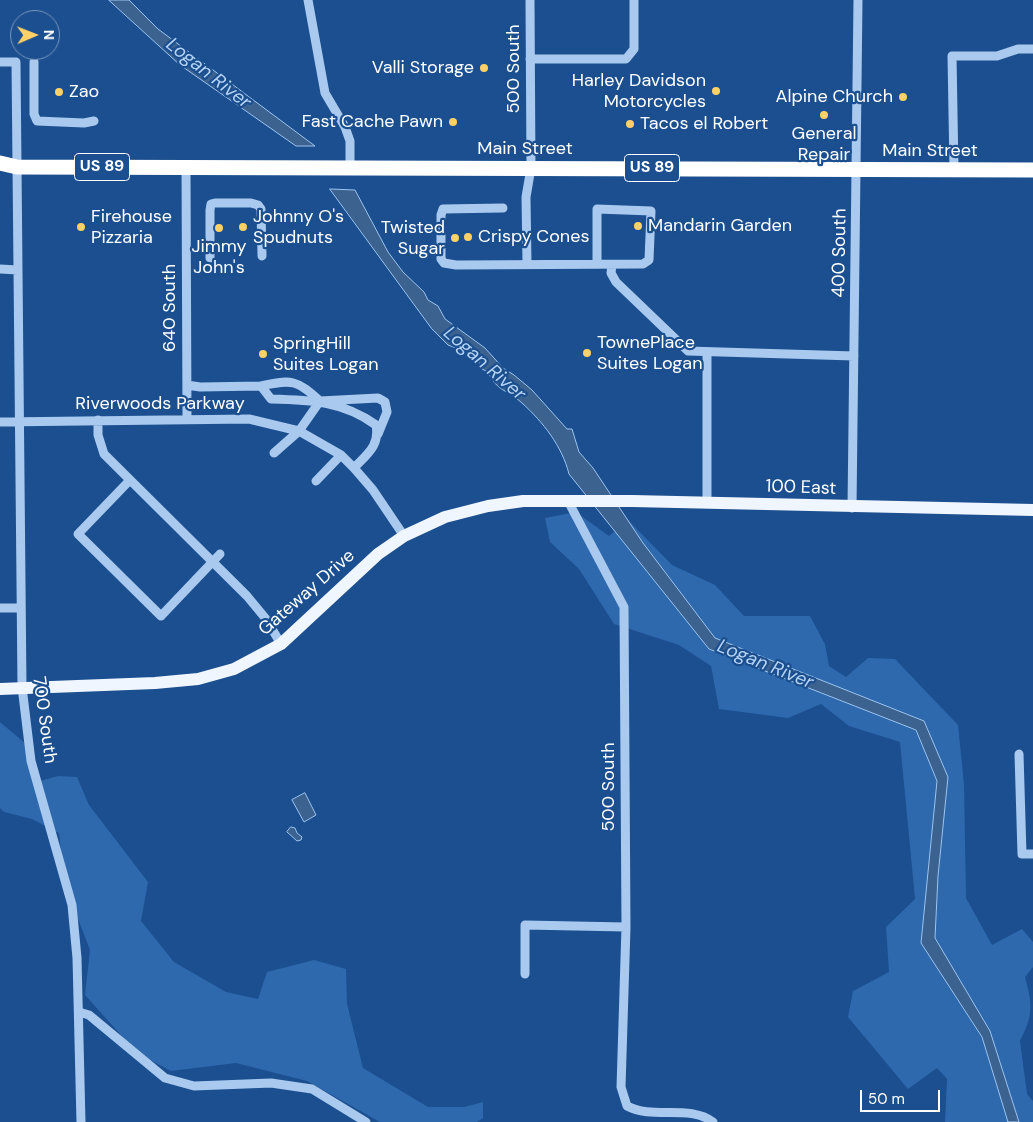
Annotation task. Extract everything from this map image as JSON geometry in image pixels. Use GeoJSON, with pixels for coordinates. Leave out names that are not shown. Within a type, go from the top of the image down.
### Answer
{"type":"FeatureCollection","features":[{"type":"Feature","properties":{"kind":"highway","name":"Main Street"},"geometry":{"type":"LineString","coordinates":[[0,163],[17,166],[1033,170]]}},
{"type":"Feature","properties":{"kind":"highway","name":"Main Street"},"geometry":{"type":"LineString","coordinates":[[0,170],[17,166]]}},
{"type":"Feature","properties":{"kind":"main road","name":"Gateway Drive"},"geometry":{"type":"LineString","coordinates":[[0,689],[155,683],[198,678],[234,669],[281,644],[378,554],[404,536],[445,517],[488,506],[523,501],[568,501]]}},
{"type":"Feature","properties":{"kind":"main road","name":"100 East"},"geometry":{"type":"LineString","coordinates":[[568,501],[707,502],[852,508],[1033,510]]}},
{"type":"Feature","properties":{"kind":"street"},"geometry":{"type":"LineString","coordinates":[[308,0],[325,93],[346,127],[350,141],[350,167]]}},
{"type":"Feature","properties":{"kind":"street","name":"500 South"},"geometry":{"type":"LineString","coordinates":[[527,264],[526,197],[531,168],[530,0]]}},
{"type":"Feature","properties":{"kind":"street"},"geometry":{"type":"LineString","coordinates":[[530,59],[626,59],[634,49],[634,0]]}},
{"type":"Feature","properties":{"kind":"street","name":"400 South"},"geometry":{"type":"LineString","coordinates":[[852,508],[858,169],[858,0]]}},
{"type":"Feature","properties":{"kind":"street"},"geometry":{"type":"LineString","coordinates":[[954,170],[952,56],[997,56],[1018,49],[1033,49]]}},
{"type":"Feature","properties":{"kind":"street","name":"700 South"},"geometry":{"type":"LineString","coordinates":[[0,62],[16,62],[22,687],[31,760],[72,905],[77,958],[81,1122]]}},
{"type":"Feature","properties":{"kind":"street"},"geometry":{"type":"LineString","coordinates":[[34,62],[34,114],[37,121],[84,123],[94,121]]}},
{"type":"Feature","properties":{"kind":"street","name":"640 South"},"geometry":{"type":"LineString","coordinates":[[186,167],[187,418]]}},
{"type":"Feature","properties":{"kind":"street"},"geometry":{"type":"LineString","coordinates":[[210,258],[210,210],[211,204],[215,203],[251,203],[258,205],[260,209],[262,256]]}},
{"type":"Feature","properties":{"kind":"street"},"geometry":{"type":"LineString","coordinates":[[503,208],[443,209],[441,215],[441,259],[444,263],[456,265],[612,265],[646,263],[649,260],[652,214],[648,209],[597,209],[597,264]]}},
{"type":"Feature","properties":{"kind":"street"},"geometry":{"type":"LineString","coordinates":[[612,265],[611,273],[616,282],[678,344],[688,351],[854,356]]}},
{"type":"Feature","properties":{"kind":"street"},"geometry":{"type":"LineString","coordinates":[[0,270],[18,270]]}},
{"type":"Feature","properties":{"kind":"street"},"geometry":{"type":"LineString","coordinates":[[707,353],[707,502]]}},
{"type":"Feature","properties":{"kind":"street"},"geometry":{"type":"LineString","coordinates":[[187,385],[200,387],[261,386],[278,382],[300,384],[320,401],[363,416],[376,426],[378,434]]}},
{"type":"Feature","properties":{"kind":"street"},"geometry":{"type":"LineString","coordinates":[[261,386],[271,399],[320,401],[378,398],[385,402],[387,412],[375,446],[354,468]]}},
{"type":"Feature","properties":{"kind":"street"},"geometry":{"type":"LineString","coordinates":[[274,453],[299,431],[320,401]]}},
{"type":"Feature","properties":{"kind":"street","name":"Riverwoods Parkway"},"geometry":{"type":"LineString","coordinates":[[0,422],[187,418],[250,419],[299,431],[341,456],[354,468],[373,490],[404,536]]}},
{"type":"Feature","properties":{"kind":"street"},"geometry":{"type":"LineString","coordinates":[[98,420],[98,435],[104,454],[266,619],[281,644]]}},
{"type":"Feature","properties":{"kind":"street"},"geometry":{"type":"LineString","coordinates":[[316,481],[341,456]]}},
{"type":"Feature","properties":{"kind":"street"},"geometry":{"type":"LineString","coordinates":[[130,480],[78,534],[161,616],[220,554]]}},
{"type":"Feature","properties":{"kind":"street","name":"500 South"},"geometry":{"type":"LineString","coordinates":[[568,501],[624,607],[626,927],[621,1087],[627,1106],[638,1112],[695,1114],[713,1122]]}},
{"type":"Feature","properties":{"kind":"street"},"geometry":{"type":"LineString","coordinates":[[0,608],[21,608]]}},
{"type":"Feature","properties":{"kind":"street"},"geometry":{"type":"LineString","coordinates":[[1019,754],[1022,854],[1033,854]]}},
{"type":"Feature","properties":{"kind":"street"},"geometry":{"type":"LineString","coordinates":[[526,974],[525,925],[626,927]]}},
{"type":"Feature","properties":{"kind":"street"},"geometry":{"type":"LineString","coordinates":[[79,1012],[89,1016],[165,1078],[194,1086],[271,1083],[312,1089],[366,1122]]}},
{"type":"Feature","properties":{"kind":"shaded area"},"geometry":{"type":"Polygon","coordinates":[[[576,512],[609,536],[628,520],[672,565],[715,585],[744,616],[810,616],[825,644],[829,666],[846,677],[868,658],[895,659],[958,725],[964,784],[966,898],[992,945],[1022,929],[1033,942],[1033,967],[1025,977],[1030,1010],[1020,1041],[1027,1094],[1033,1101],[1033,1122],[945,1122],[947,1079],[937,1068],[908,1089],[848,1017],[853,991],[889,972],[886,927],[915,899],[900,742],[849,726],[821,704],[788,718],[719,709],[711,666],[679,645],[614,624],[579,569],[550,542],[545,518],[576,512]]]}},
{"type":"Feature","properties":{"kind":"shaded area"},"geometry":{"type":"Polygon","coordinates":[[[0,722],[26,744],[40,781],[58,776],[77,777],[89,805],[148,882],[141,921],[174,962],[226,992],[258,999],[267,972],[314,960],[346,969],[347,1004],[363,1068],[428,1107],[464,1107],[483,1102],[483,1118],[477,1122],[380,1122],[307,1081],[236,1063],[171,1071],[137,1053],[85,995],[90,950],[65,885],[59,833],[32,819],[4,812],[0,808],[0,722]]]}},
{"type":"Feature","properties":{"kind":"water","name":"Logan River"},"geometry":{"type":"Polygon","coordinates":[[[109,0],[129,0],[158,29],[315,146],[296,146],[180,65],[109,0]]]}},
{"type":"Feature","properties":{"kind":"water","name":"Logan River"},"geometry":{"type":"Polygon","coordinates":[[[330,189],[355,190],[388,252],[403,272],[424,292],[428,300],[438,306],[445,319],[485,348],[503,368],[532,390],[567,429],[572,429],[579,452],[593,468],[643,543],[715,638],[924,721],[948,777],[938,876],[935,938],[990,1031],[1019,1122],[1008,1122],[982,1037],[921,943],[937,781],[916,730],[709,649],[569,474],[557,444],[544,426],[522,403],[494,383],[488,372],[482,369],[479,361],[472,356],[467,357],[461,350],[448,345],[432,329],[330,189]]]}},
{"type":"Feature","properties":{"kind":"water"},"geometry":{"type":"Polygon","coordinates":[[[305,793],[316,815],[304,822],[292,800],[305,793]]]}},
{"type":"Feature","properties":{"kind":"water"},"geometry":{"type":"Polygon","coordinates":[[[291,827],[295,828],[302,837],[301,840],[297,841],[287,832],[291,827]]]}},
{"type":"Feature","properties":{"kind":"place","name":"Valli Storage"},"geometry":{"type":"Point","coordinates":[484,68]}},
{"type":"Feature","properties":{"kind":"place","name":"Harley Davidson Motorcycles"},"geometry":{"type":"Point","coordinates":[716,91]}},
{"type":"Feature","properties":{"kind":"place","name":"Zao"},"geometry":{"type":"Point","coordinates":[59,92]}},
{"type":"Feature","properties":{"kind":"place","name":"Alpine Church"},"geometry":{"type":"Point","coordinates":[903,97]}},
{"type":"Feature","properties":{"kind":"place","name":"General Repair"},"geometry":{"type":"Point","coordinates":[824,115]}},
{"type":"Feature","properties":{"kind":"place","name":"Fast Cache Pawn"},"geometry":{"type":"Point","coordinates":[453,122]}},
{"type":"Feature","properties":{"kind":"place","name":"Tacos el Robert"},"geometry":{"type":"Point","coordinates":[630,124]}},
{"type":"Feature","properties":{"kind":"place","name":"Mandarin Garden"},"geometry":{"type":"Point","coordinates":[638,226]}},
{"type":"Feature","properties":{"kind":"place","name":"Firehouse Pizzaria"},"geometry":{"type":"Point","coordinates":[81,227]}},
{"type":"Feature","properties":{"kind":"place","name":"Johnny O's Spudnuts"},"geometry":{"type":"Point","coordinates":[243,227]}},
{"type":"Feature","properties":{"kind":"place","name":"Jimmy John's"},"geometry":{"type":"Point","coordinates":[219,228]}},
{"type":"Feature","properties":{"kind":"place","name":"Crispy Cones"},"geometry":{"type":"Point","coordinates":[468,237]}},
{"type":"Feature","properties":{"kind":"place","name":"Twisted Sugar"},"geometry":{"type":"Point","coordinates":[455,238]}},
{"type":"Feature","properties":{"kind":"place","name":"TownePlace Suites Logan"},"geometry":{"type":"Point","coordinates":[587,353]}},
{"type":"Feature","properties":{"kind":"place","name":"SpringHill Suites Logan"},"geometry":{"type":"Point","coordinates":[263,354]}}]}
